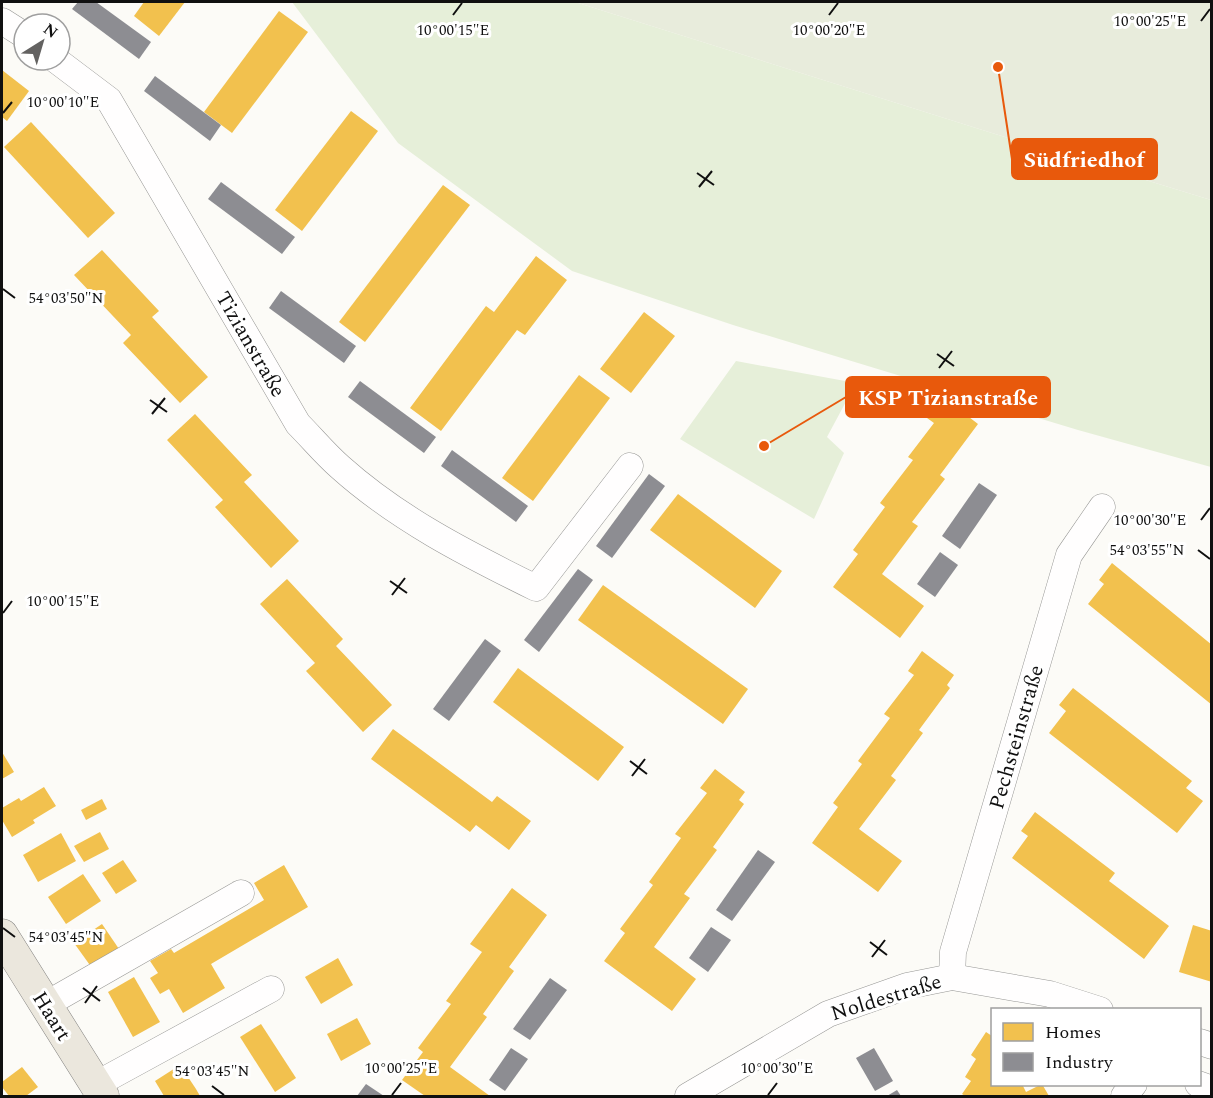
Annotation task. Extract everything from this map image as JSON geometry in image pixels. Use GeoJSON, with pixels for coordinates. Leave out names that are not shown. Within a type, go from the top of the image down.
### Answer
{"type":"FeatureCollection","features":[{"type":"Feature","properties":{"kind":"main road","name":"Haart"},"geometry":{"type":"LineString","coordinates":[[2,935],[99,1091]]}},
{"type":"Feature","properties":{"kind":"street","name":"Tizianstraße"},"geometry":{"type":"LineString","coordinates":[[72,72],[108,100],[298,424],[340,468],[411,521],[455,548],[536,588],[630,466]]}},
{"type":"Feature","properties":{"kind":"street","name":"Pechsteinstraße"},"geometry":{"type":"LineString","coordinates":[[952,977],[953,952],[1069,555],[1102,507]]}},
{"type":"Feature","properties":{"kind":"street"},"geometry":{"type":"LineString","coordinates":[[45,1005],[241,893]]}},
{"type":"Feature","properties":{"kind":"street","name":"Noldestraße"},"geometry":{"type":"LineString","coordinates":[[688,1096],[828,1014],[907,986],[952,977],[1050,994],[1094,1008]]}},
{"type":"Feature","properties":{"kind":"street"},"geometry":{"type":"LineString","coordinates":[[99,1091],[270,989]]}},
{"type":"Feature","properties":{"kind":"green space"},"geometry":{"type":"Polygon","coordinates":[[[292,2],[575,2],[1211,200],[1211,467],[1078,430],[733,325],[572,271],[398,143],[292,2]]]}},
{"type":"Feature","properties":{"kind":"green space"},"geometry":{"type":"Polygon","coordinates":[[[575,2],[1211,2],[1211,200],[992,133],[575,2]]]}},
{"type":"Feature","properties":{"kind":"green space"},"geometry":{"type":"Polygon","coordinates":[[[736,361],[856,383],[827,437],[844,453],[814,519],[680,439],[736,361]]]}},
{"type":"Feature","properties":{"kind":"building: Homes"},"geometry":{"type":"Polygon","coordinates":[[[144,2],[185,2],[159,36],[134,16],[144,2]]]}},
{"type":"Feature","properties":{"kind":"building: Homes"},"geometry":{"type":"Polygon","coordinates":[[[279,11],[308,32],[232,133],[204,112],[279,11]]]}},
{"type":"Feature","properties":{"kind":"building: Homes"},"geometry":{"type":"Polygon","coordinates":[[[2,70],[29,91],[7,121],[2,117],[2,70]]]}},
{"type":"Feature","properties":{"kind":"building: Homes"},"geometry":{"type":"Polygon","coordinates":[[[351,111],[378,131],[302,231],[275,210],[351,111]]]}},
{"type":"Feature","properties":{"kind":"building: Homes"},"geometry":{"type":"Polygon","coordinates":[[[31,122],[115,213],[88,238],[4,147],[31,122]]]}},
{"type":"Feature","properties":{"kind":"building: Homes"},"geometry":{"type":"Polygon","coordinates":[[[443,185],[470,205],[365,342],[339,322],[443,185]]]}},
{"type":"Feature","properties":{"kind":"building: Homes"},"geometry":{"type":"Polygon","coordinates":[[[102,250],[159,311],[152,317],[208,377],[180,403],[123,343],[131,335],[74,275],[102,250]]]}},
{"type":"Feature","properties":{"kind":"building: Homes"},"geometry":{"type":"Polygon","coordinates":[[[536,256],[567,280],[525,335],[517,330],[441,431],[410,408],[486,306],[494,312],[536,256]]]}},
{"type":"Feature","properties":{"kind":"building: Homes"},"geometry":{"type":"Polygon","coordinates":[[[644,312],[675,336],[631,393],[600,369],[644,312]]]}},
{"type":"Feature","properties":{"kind":"building: Homes"},"geometry":{"type":"Polygon","coordinates":[[[579,375],[610,398],[533,501],[502,478],[579,375]]]}},
{"type":"Feature","properties":{"kind":"building: Homes"},"geometry":{"type":"Polygon","coordinates":[[[943,397],[978,424],[940,475],[945,479],[912,522],[918,526],[882,574],[924,606],[900,638],[833,587],[858,554],[853,550],[885,507],[880,503],[913,460],[908,457],[934,423],[927,418],[943,397]]]}},
{"type":"Feature","properties":{"kind":"building: Homes"},"geometry":{"type":"Polygon","coordinates":[[[195,414],[252,475],[244,482],[299,541],[271,568],[215,507],[223,500],[167,440],[195,414]]]}},
{"type":"Feature","properties":{"kind":"building: Homes"},"geometry":{"type":"Polygon","coordinates":[[[678,494],[782,571],[755,608],[650,530],[678,494]]]}},
{"type":"Feature","properties":{"kind":"building: Homes"},"geometry":{"type":"Polygon","coordinates":[[[1112,563],[1212,645],[1212,705],[1088,604],[1104,584],[1099,580],[1112,563]]]}},
{"type":"Feature","properties":{"kind":"building: Homes"},"geometry":{"type":"Polygon","coordinates":[[[287,579],[343,639],[336,646],[392,705],[363,732],[306,671],[315,663],[260,604],[287,579]]]}},
{"type":"Feature","properties":{"kind":"building: Homes"},"geometry":{"type":"Polygon","coordinates":[[[603,585],[748,689],[723,724],[578,620],[603,585]]]}},
{"type":"Feature","properties":{"kind":"building: Homes"},"geometry":{"type":"Polygon","coordinates":[[[922,651],[954,675],[947,685],[950,688],[919,730],[923,733],[891,776],[896,780],[859,829],[902,861],[878,892],[812,843],[838,807],[833,803],[862,764],[858,761],[890,718],[884,714],[914,675],[908,671],[922,651]]]}},
{"type":"Feature","properties":{"kind":"building: Homes"},"geometry":{"type":"Polygon","coordinates":[[[518,668],[624,747],[598,781],[493,702],[518,668]]]}},
{"type":"Feature","properties":{"kind":"building: Homes"},"geometry":{"type":"Polygon","coordinates":[[[1073,688],[1192,781],[1186,788],[1203,801],[1177,833],[1049,733],[1066,711],[1059,705],[1073,688]]]}},
{"type":"Feature","properties":{"kind":"building: Homes"},"geometry":{"type":"Polygon","coordinates":[[[393,729],[492,802],[497,796],[531,821],[509,850],[476,825],[470,832],[371,759],[393,729]]]}},
{"type":"Feature","properties":{"kind":"building: Homes"},"geometry":{"type":"Polygon","coordinates":[[[2,752],[14,772],[2,779],[2,752]]]}},
{"type":"Feature","properties":{"kind":"building: Homes"},"geometry":{"type":"Polygon","coordinates":[[[715,769],[745,792],[739,800],[744,804],[713,847],[717,850],[684,894],[690,898],[654,947],[696,979],[672,1011],[604,961],[625,933],[620,929],[653,885],[649,882],[681,838],[675,834],[707,793],[700,788],[715,769]]]}},
{"type":"Feature","properties":{"kind":"building: Homes"},"geometry":{"type":"Polygon","coordinates":[[[44,787],[56,806],[33,820],[35,823],[12,837],[2,820],[2,808],[19,798],[21,801],[44,787]]]}},
{"type":"Feature","properties":{"kind":"building: Homes"},"geometry":{"type":"Polygon","coordinates":[[[102,799],[107,809],[86,820],[81,810],[102,799]]]}},
{"type":"Feature","properties":{"kind":"building: Homes"},"geometry":{"type":"Polygon","coordinates":[[[1035,812],[1115,873],[1109,881],[1169,926],[1144,959],[1012,858],[1028,836],[1021,831],[1035,812]]]}},
{"type":"Feature","properties":{"kind":"building: Homes"},"geometry":{"type":"Polygon","coordinates":[[[100,832],[109,849],[84,862],[74,846],[100,832]]]}},
{"type":"Feature","properties":{"kind":"building: Homes"},"geometry":{"type":"Polygon","coordinates":[[[61,833],[76,861],[38,882],[23,855],[61,833]]]}},
{"type":"Feature","properties":{"kind":"building: Homes"},"geometry":{"type":"Polygon","coordinates":[[[123,860],[137,881],[116,894],[102,873],[123,860]]]}},
{"type":"Feature","properties":{"kind":"building: Homes"},"geometry":{"type":"Polygon","coordinates":[[[284,865],[308,907],[211,964],[225,988],[183,1013],[169,989],[160,994],[150,978],[158,973],[150,961],[171,949],[174,953],[264,900],[254,883],[284,865]]]}},
{"type":"Feature","properties":{"kind":"building: Homes"},"geometry":{"type":"Polygon","coordinates":[[[83,874],[101,901],[66,924],[48,897],[83,874]]]}},
{"type":"Feature","properties":{"kind":"building: Homes"},"geometry":{"type":"Polygon","coordinates":[[[512,888],[547,915],[509,967],[514,971],[483,1014],[487,1017],[450,1067],[490,1096],[425,1096],[402,1080],[423,1052],[418,1048],[451,1004],[446,1001],[482,952],[470,944],[512,888]]]}},
{"type":"Feature","properties":{"kind":"building: Homes"},"geometry":{"type":"Polygon","coordinates":[[[102,924],[119,949],[92,968],[74,943],[102,924]]]}},
{"type":"Feature","properties":{"kind":"building: Homes"},"geometry":{"type":"Polygon","coordinates":[[[1193,925],[1212,931],[1212,982],[1179,972],[1193,925]]]}},
{"type":"Feature","properties":{"kind":"building: Homes"},"geometry":{"type":"Polygon","coordinates":[[[338,958],[353,985],[321,1004],[305,977],[338,958]]]}},
{"type":"Feature","properties":{"kind":"building: Homes"},"geometry":{"type":"Polygon","coordinates":[[[134,977],[160,1022],[133,1037],[108,992],[134,977]]]}},
{"type":"Feature","properties":{"kind":"building: Homes"},"geometry":{"type":"Polygon","coordinates":[[[357,1018],[371,1044],[341,1061],[327,1034],[357,1018]]]}},
{"type":"Feature","properties":{"kind":"building: Homes"},"geometry":{"type":"Polygon","coordinates":[[[261,1024],[296,1078],[275,1092],[240,1037],[261,1024]]]}},
{"type":"Feature","properties":{"kind":"building: Homes"},"geometry":{"type":"Polygon","coordinates":[[[986,1032],[991,1035],[991,1086],[1023,1086],[1026,1092],[1043,1086],[1049,1096],[965,1096],[962,1094],[971,1081],[965,1077],[976,1059],[971,1055],[986,1032]]]}},
{"type":"Feature","properties":{"kind":"building: Homes"},"geometry":{"type":"Polygon","coordinates":[[[180,1065],[200,1096],[164,1096],[155,1081],[180,1065]]]}},
{"type":"Feature","properties":{"kind":"building: Homes"},"geometry":{"type":"Polygon","coordinates":[[[22,1067],[38,1087],[26,1096],[9,1096],[2,1087],[2,1082],[22,1067]]]}},
{"type":"Feature","properties":{"kind":"building: Industry"},"geometry":{"type":"Polygon","coordinates":[[[78,2],[96,2],[151,42],[139,59],[72,9],[78,2]]]}},
{"type":"Feature","properties":{"kind":"building: Industry"},"geometry":{"type":"Polygon","coordinates":[[[155,76],[221,125],[210,141],[144,91],[155,76]]]}},
{"type":"Feature","properties":{"kind":"building: Industry"},"geometry":{"type":"Polygon","coordinates":[[[221,182],[295,237],[282,254],[208,199],[221,182]]]}},
{"type":"Feature","properties":{"kind":"building: Industry"},"geometry":{"type":"Polygon","coordinates":[[[281,291],[356,346],[344,363],[269,308],[281,291]]]}},
{"type":"Feature","properties":{"kind":"building: Industry"},"geometry":{"type":"Polygon","coordinates":[[[360,381],[436,437],[424,453],[348,397],[360,381]]]}},
{"type":"Feature","properties":{"kind":"building: Industry"},"geometry":{"type":"Polygon","coordinates":[[[452,450],[528,506],[516,522],[441,466],[452,450]]]}},
{"type":"Feature","properties":{"kind":"building: Industry"},"geometry":{"type":"Polygon","coordinates":[[[649,474],[665,486],[612,558],[596,546],[649,474]]]}},
{"type":"Feature","properties":{"kind":"building: Industry"},"geometry":{"type":"Polygon","coordinates":[[[979,483],[997,495],[960,549],[942,536],[979,483]]]}},
{"type":"Feature","properties":{"kind":"building: Industry"},"geometry":{"type":"Polygon","coordinates":[[[940,552],[958,565],[935,597],[917,584],[940,552]]]}},
{"type":"Feature","properties":{"kind":"building: Industry"},"geometry":{"type":"Polygon","coordinates":[[[578,569],[593,580],[539,652],[524,640],[578,569]]]}},
{"type":"Feature","properties":{"kind":"building: Industry"},"geometry":{"type":"Polygon","coordinates":[[[485,639],[501,651],[449,721],[433,709],[485,639]]]}},
{"type":"Feature","properties":{"kind":"building: Industry"},"geometry":{"type":"Polygon","coordinates":[[[758,850],[775,862],[732,921],[716,910],[758,850]]]}},
{"type":"Feature","properties":{"kind":"building: Industry"},"geometry":{"type":"Polygon","coordinates":[[[711,927],[731,940],[708,972],[689,958],[711,927]]]}},
{"type":"Feature","properties":{"kind":"building: Industry"},"geometry":{"type":"Polygon","coordinates":[[[550,978],[567,990],[530,1040],[513,1029],[550,978]]]}},
{"type":"Feature","properties":{"kind":"building: Industry"},"geometry":{"type":"Polygon","coordinates":[[[511,1048],[528,1059],[505,1091],[489,1080],[511,1048]]]}},
{"type":"Feature","properties":{"kind":"building: Industry"},"geometry":{"type":"Polygon","coordinates":[[[874,1048],[893,1081],[875,1091],[856,1058],[874,1048]]]}},
{"type":"Feature","properties":{"kind":"building: Industry"},"geometry":{"type":"Polygon","coordinates":[[[366,1084],[384,1096],[357,1096],[366,1084]]]}},
{"type":"Feature","properties":{"kind":"building: Industry"},"geometry":{"type":"Polygon","coordinates":[[[897,1090],[901,1096],[887,1096],[897,1090]]]}},
{"type":"Feature","properties":{"kind":"place","name":"Südfriedhof"},"geometry":{"type":"Point","coordinates":[998,67]}},
{"type":"Feature","properties":{"kind":"place","name":"KSP Tizianstraße"},"geometry":{"type":"Point","coordinates":[764,446]}}]}
